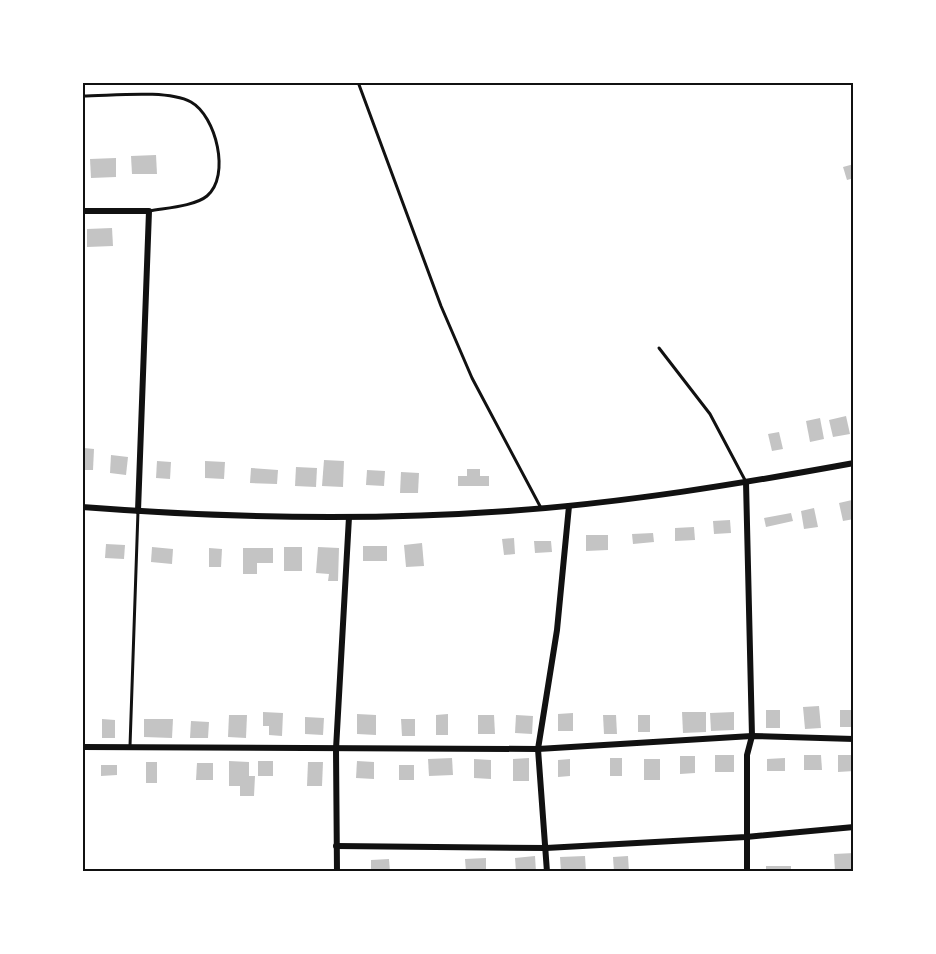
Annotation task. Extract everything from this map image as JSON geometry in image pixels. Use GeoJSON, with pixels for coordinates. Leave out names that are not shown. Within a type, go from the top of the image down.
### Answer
{"type":"FeatureCollection","features":[{"type":"Feature","properties":{"kind":"street"},"geometry":{"type":"LineString","coordinates":[[82,211],[149,212],[138,511]]}},
{"type":"Feature","properties":{"kind":"street"},"geometry":{"type":"LineString","coordinates":[[82,507],[278,518],[509,511],[569,506],[746,482],[854,463]]}},
{"type":"Feature","properties":{"kind":"street"},"geometry":{"type":"LineString","coordinates":[[746,482],[752,736],[747,755],[747,872]]}},
{"type":"Feature","properties":{"kind":"street"},"geometry":{"type":"LineString","coordinates":[[547,872],[538,749],[557,630],[569,506]]}},
{"type":"Feature","properties":{"kind":"street"},"geometry":{"type":"LineString","coordinates":[[337,872],[336,749],[349,517]]}},
{"type":"Feature","properties":{"kind":"street"},"geometry":{"type":"LineString","coordinates":[[82,747],[538,749],[752,736],[854,739]]}},
{"type":"Feature","properties":{"kind":"street"},"geometry":{"type":"LineString","coordinates":[[336,846],[546,848],[746,837],[854,827]]}},
{"type":"Feature","properties":{"kind":"lane"},"geometry":{"type":"LineString","coordinates":[[358,82],[441,306],[472,378],[542,508]]}},
{"type":"Feature","properties":{"kind":"lane"},"geometry":{"type":"LineString","coordinates":[[82,96],[167,95],[192,103],[208,122],[220,157],[219,173],[213,190],[205,198],[149,212]]}},
{"type":"Feature","properties":{"kind":"lane"},"geometry":{"type":"LineString","coordinates":[[659,348],[710,414],[746,482]]}},
{"type":"Feature","properties":{"kind":"lane"},"geometry":{"type":"LineString","coordinates":[[130,746],[138,511]]}},
{"type":"Feature","properties":{"kind":"building"},"geometry":{"type":"Polygon","coordinates":[[[156,155],[157,174],[132,174],[131,156],[156,155]]]}},
{"type":"Feature","properties":{"kind":"building"},"geometry":{"type":"Polygon","coordinates":[[[116,158],[116,177],[91,178],[90,159],[116,158]]]}},
{"type":"Feature","properties":{"kind":"building"},"geometry":{"type":"Polygon","coordinates":[[[854,164],[854,178],[847,180],[843,167],[854,164]]]}},
{"type":"Feature","properties":{"kind":"building"},"geometry":{"type":"Polygon","coordinates":[[[112,228],[113,246],[87,247],[87,229],[112,228]]]}},
{"type":"Feature","properties":{"kind":"building"},"geometry":{"type":"Polygon","coordinates":[[[846,416],[850,434],[833,437],[829,420],[846,416]]]}},
{"type":"Feature","properties":{"kind":"building"},"geometry":{"type":"Polygon","coordinates":[[[820,418],[824,439],[810,442],[806,421],[820,418]]]}},
{"type":"Feature","properties":{"kind":"building"},"geometry":{"type":"Polygon","coordinates":[[[779,432],[783,449],[772,451],[768,434],[779,432]]]}},
{"type":"Feature","properties":{"kind":"building"},"geometry":{"type":"Polygon","coordinates":[[[84,448],[94,449],[93,470],[82,470],[84,448]]]}},
{"type":"Feature","properties":{"kind":"building"},"geometry":{"type":"Polygon","coordinates":[[[111,455],[128,457],[126,475],[110,473],[111,455]]]}},
{"type":"Feature","properties":{"kind":"building"},"geometry":{"type":"Polygon","coordinates":[[[324,460],[344,461],[343,487],[322,486],[324,460]]]}},
{"type":"Feature","properties":{"kind":"building"},"geometry":{"type":"Polygon","coordinates":[[[157,461],[171,462],[170,479],[156,478],[157,461]]]}},
{"type":"Feature","properties":{"kind":"building"},"geometry":{"type":"Polygon","coordinates":[[[205,461],[225,462],[224,479],[205,478],[205,461]]]}},
{"type":"Feature","properties":{"kind":"building"},"geometry":{"type":"Polygon","coordinates":[[[296,467],[317,468],[316,487],[295,486],[296,467]]]}},
{"type":"Feature","properties":{"kind":"building"},"geometry":{"type":"Polygon","coordinates":[[[251,468],[278,470],[277,484],[250,483],[251,468]]]}},
{"type":"Feature","properties":{"kind":"building"},"geometry":{"type":"Polygon","coordinates":[[[467,469],[480,469],[480,476],[489,476],[489,486],[458,486],[458,476],[467,476],[467,469]]]}},
{"type":"Feature","properties":{"kind":"building"},"geometry":{"type":"Polygon","coordinates":[[[367,470],[385,471],[384,486],[366,485],[367,470]]]}},
{"type":"Feature","properties":{"kind":"building"},"geometry":{"type":"Polygon","coordinates":[[[401,472],[419,473],[418,493],[400,493],[401,472]]]}},
{"type":"Feature","properties":{"kind":"building"},"geometry":{"type":"Polygon","coordinates":[[[852,500],[854,519],[843,521],[839,503],[852,500]]]}},
{"type":"Feature","properties":{"kind":"building"},"geometry":{"type":"Polygon","coordinates":[[[814,508],[818,527],[804,529],[801,511],[814,508]]]}},
{"type":"Feature","properties":{"kind":"building"},"geometry":{"type":"Polygon","coordinates":[[[791,513],[793,521],[766,527],[764,518],[791,513]]]}},
{"type":"Feature","properties":{"kind":"building"},"geometry":{"type":"Polygon","coordinates":[[[730,520],[731,533],[714,534],[713,521],[730,520]]]}},
{"type":"Feature","properties":{"kind":"building"},"geometry":{"type":"Polygon","coordinates":[[[694,527],[695,540],[675,541],[675,528],[694,527]]]}},
{"type":"Feature","properties":{"kind":"building"},"geometry":{"type":"Polygon","coordinates":[[[653,533],[654,542],[633,544],[632,534],[653,533]]]}},
{"type":"Feature","properties":{"kind":"building"},"geometry":{"type":"Polygon","coordinates":[[[586,535],[608,535],[608,550],[586,551],[586,535]]]}},
{"type":"Feature","properties":{"kind":"building"},"geometry":{"type":"Polygon","coordinates":[[[514,538],[515,554],[504,555],[502,539],[514,538]]]}},
{"type":"Feature","properties":{"kind":"building"},"geometry":{"type":"Polygon","coordinates":[[[534,541],[551,541],[552,552],[535,553],[534,541]]]}},
{"type":"Feature","properties":{"kind":"building"},"geometry":{"type":"Polygon","coordinates":[[[422,543],[424,566],[406,567],[404,545],[422,543]]]}},
{"type":"Feature","properties":{"kind":"building"},"geometry":{"type":"Polygon","coordinates":[[[106,544],[125,545],[124,559],[105,558],[106,544]]]}},
{"type":"Feature","properties":{"kind":"building"},"geometry":{"type":"Polygon","coordinates":[[[363,546],[387,546],[387,561],[363,561],[363,546]]]}},
{"type":"Feature","properties":{"kind":"building"},"geometry":{"type":"Polygon","coordinates":[[[152,547],[173,549],[172,564],[151,562],[152,547]]]}},
{"type":"Feature","properties":{"kind":"building"},"geometry":{"type":"Polygon","coordinates":[[[284,547],[302,547],[302,571],[284,571],[284,547]]]}},
{"type":"Feature","properties":{"kind":"building"},"geometry":{"type":"Polygon","coordinates":[[[318,547],[339,548],[338,581],[328,581],[329,574],[316,573],[318,547]]]}},
{"type":"Feature","properties":{"kind":"building"},"geometry":{"type":"Polygon","coordinates":[[[209,548],[222,549],[221,567],[209,567],[209,548]]]}},
{"type":"Feature","properties":{"kind":"building"},"geometry":{"type":"Polygon","coordinates":[[[243,548],[273,548],[273,563],[257,563],[257,574],[243,574],[243,548]]]}},
{"type":"Feature","properties":{"kind":"building"},"geometry":{"type":"Polygon","coordinates":[[[819,706],[821,728],[805,729],[803,707],[819,706]]]}},
{"type":"Feature","properties":{"kind":"building"},"geometry":{"type":"Polygon","coordinates":[[[766,710],[780,710],[780,728],[766,728],[766,710]]]}},
{"type":"Feature","properties":{"kind":"building"},"geometry":{"type":"Polygon","coordinates":[[[840,710],[854,710],[854,727],[840,727],[840,710]]]}},
{"type":"Feature","properties":{"kind":"building"},"geometry":{"type":"Polygon","coordinates":[[[263,712],[283,713],[282,736],[269,735],[269,726],[263,726],[263,712]]]}},
{"type":"Feature","properties":{"kind":"building"},"geometry":{"type":"Polygon","coordinates":[[[682,712],[706,712],[706,732],[683,733],[682,712]]]}},
{"type":"Feature","properties":{"kind":"building"},"geometry":{"type":"Polygon","coordinates":[[[734,712],[734,730],[711,731],[710,713],[734,712]]]}},
{"type":"Feature","properties":{"kind":"building"},"geometry":{"type":"Polygon","coordinates":[[[573,713],[573,731],[558,731],[558,714],[573,713]]]}},
{"type":"Feature","properties":{"kind":"building"},"geometry":{"type":"Polygon","coordinates":[[[357,714],[376,715],[376,735],[357,734],[357,714]]]}},
{"type":"Feature","properties":{"kind":"building"},"geometry":{"type":"Polygon","coordinates":[[[448,714],[448,735],[436,735],[436,715],[448,714]]]}},
{"type":"Feature","properties":{"kind":"building"},"geometry":{"type":"Polygon","coordinates":[[[229,715],[247,715],[246,738],[228,737],[229,715]]]}},
{"type":"Feature","properties":{"kind":"building"},"geometry":{"type":"Polygon","coordinates":[[[478,715],[494,715],[495,734],[478,734],[478,715]]]}},
{"type":"Feature","properties":{"kind":"building"},"geometry":{"type":"Polygon","coordinates":[[[516,715],[533,716],[532,734],[515,733],[516,715]]]}},
{"type":"Feature","properties":{"kind":"building"},"geometry":{"type":"Polygon","coordinates":[[[603,715],[616,715],[617,734],[604,734],[603,715]]]}},
{"type":"Feature","properties":{"kind":"building"},"geometry":{"type":"Polygon","coordinates":[[[638,715],[650,715],[650,732],[638,732],[638,715]]]}},
{"type":"Feature","properties":{"kind":"building"},"geometry":{"type":"Polygon","coordinates":[[[305,717],[324,718],[323,735],[305,734],[305,717]]]}},
{"type":"Feature","properties":{"kind":"building"},"geometry":{"type":"Polygon","coordinates":[[[102,719],[115,720],[115,738],[102,738],[102,719]]]}},
{"type":"Feature","properties":{"kind":"building"},"geometry":{"type":"Polygon","coordinates":[[[144,719],[173,719],[172,738],[144,737],[144,719]]]}},
{"type":"Feature","properties":{"kind":"building"},"geometry":{"type":"Polygon","coordinates":[[[401,719],[415,719],[415,736],[402,736],[401,719]]]}},
{"type":"Feature","properties":{"kind":"building"},"geometry":{"type":"Polygon","coordinates":[[[191,721],[209,722],[208,738],[190,738],[191,721]]]}},
{"type":"Feature","properties":{"kind":"building"},"geometry":{"type":"Polygon","coordinates":[[[715,755],[734,755],[734,772],[715,772],[715,755]]]}},
{"type":"Feature","properties":{"kind":"building"},"geometry":{"type":"Polygon","coordinates":[[[804,755],[821,755],[822,770],[804,770],[804,755]]]}},
{"type":"Feature","properties":{"kind":"building"},"geometry":{"type":"Polygon","coordinates":[[[838,755],[854,755],[854,771],[838,772],[838,755]]]}},
{"type":"Feature","properties":{"kind":"building"},"geometry":{"type":"Polygon","coordinates":[[[680,756],[695,756],[695,773],[680,774],[680,756]]]}},
{"type":"Feature","properties":{"kind":"building"},"geometry":{"type":"Polygon","coordinates":[[[452,758],[453,775],[429,776],[428,759],[452,758]]]}},
{"type":"Feature","properties":{"kind":"building"},"geometry":{"type":"Polygon","coordinates":[[[529,758],[529,781],[513,781],[513,759],[529,758]]]}},
{"type":"Feature","properties":{"kind":"building"},"geometry":{"type":"Polygon","coordinates":[[[610,758],[622,758],[622,776],[610,776],[610,758]]]}},
{"type":"Feature","properties":{"kind":"building"},"geometry":{"type":"Polygon","coordinates":[[[785,758],[785,771],[767,771],[767,759],[785,758]]]}},
{"type":"Feature","properties":{"kind":"building"},"geometry":{"type":"Polygon","coordinates":[[[474,759],[491,760],[491,779],[474,778],[474,759]]]}},
{"type":"Feature","properties":{"kind":"building"},"geometry":{"type":"Polygon","coordinates":[[[570,759],[570,776],[558,777],[558,760],[570,759]]]}},
{"type":"Feature","properties":{"kind":"building"},"geometry":{"type":"Polygon","coordinates":[[[644,759],[660,759],[660,780],[644,780],[644,759]]]}},
{"type":"Feature","properties":{"kind":"building"},"geometry":{"type":"Polygon","coordinates":[[[229,761],[249,762],[249,776],[255,776],[254,796],[240,796],[240,786],[229,786],[229,761]]]}},
{"type":"Feature","properties":{"kind":"building"},"geometry":{"type":"Polygon","coordinates":[[[258,761],[273,761],[273,776],[258,776],[258,761]]]}},
{"type":"Feature","properties":{"kind":"building"},"geometry":{"type":"Polygon","coordinates":[[[357,761],[374,762],[374,779],[356,778],[357,761]]]}},
{"type":"Feature","properties":{"kind":"building"},"geometry":{"type":"Polygon","coordinates":[[[146,762],[157,762],[157,783],[146,783],[146,762]]]}},
{"type":"Feature","properties":{"kind":"building"},"geometry":{"type":"Polygon","coordinates":[[[308,762],[323,762],[322,786],[307,786],[308,762]]]}},
{"type":"Feature","properties":{"kind":"building"},"geometry":{"type":"Polygon","coordinates":[[[197,763],[213,763],[213,780],[196,780],[197,763]]]}},
{"type":"Feature","properties":{"kind":"building"},"geometry":{"type":"Polygon","coordinates":[[[101,765],[117,765],[117,775],[101,776],[101,765]]]}},
{"type":"Feature","properties":{"kind":"building"},"geometry":{"type":"Polygon","coordinates":[[[399,765],[414,765],[414,780],[399,780],[399,765]]]}},
{"type":"Feature","properties":{"kind":"building"},"geometry":{"type":"Polygon","coordinates":[[[854,853],[854,872],[835,872],[834,854],[854,853]]]}},
{"type":"Feature","properties":{"kind":"building"},"geometry":{"type":"Polygon","coordinates":[[[535,856],[536,872],[516,872],[515,858],[535,856]]]}},
{"type":"Feature","properties":{"kind":"building"},"geometry":{"type":"Polygon","coordinates":[[[585,856],[586,872],[561,872],[560,857],[585,856]]]}},
{"type":"Feature","properties":{"kind":"building"},"geometry":{"type":"Polygon","coordinates":[[[628,856],[629,872],[614,872],[613,857],[628,856]]]}},
{"type":"Feature","properties":{"kind":"building"},"geometry":{"type":"Polygon","coordinates":[[[486,858],[486,872],[466,872],[465,859],[486,858]]]}},
{"type":"Feature","properties":{"kind":"building"},"geometry":{"type":"Polygon","coordinates":[[[389,859],[390,872],[371,872],[371,860],[389,859]]]}},
{"type":"Feature","properties":{"kind":"building"},"geometry":{"type":"Polygon","coordinates":[[[766,866],[791,866],[791,872],[766,872],[766,866]]]}}]}
